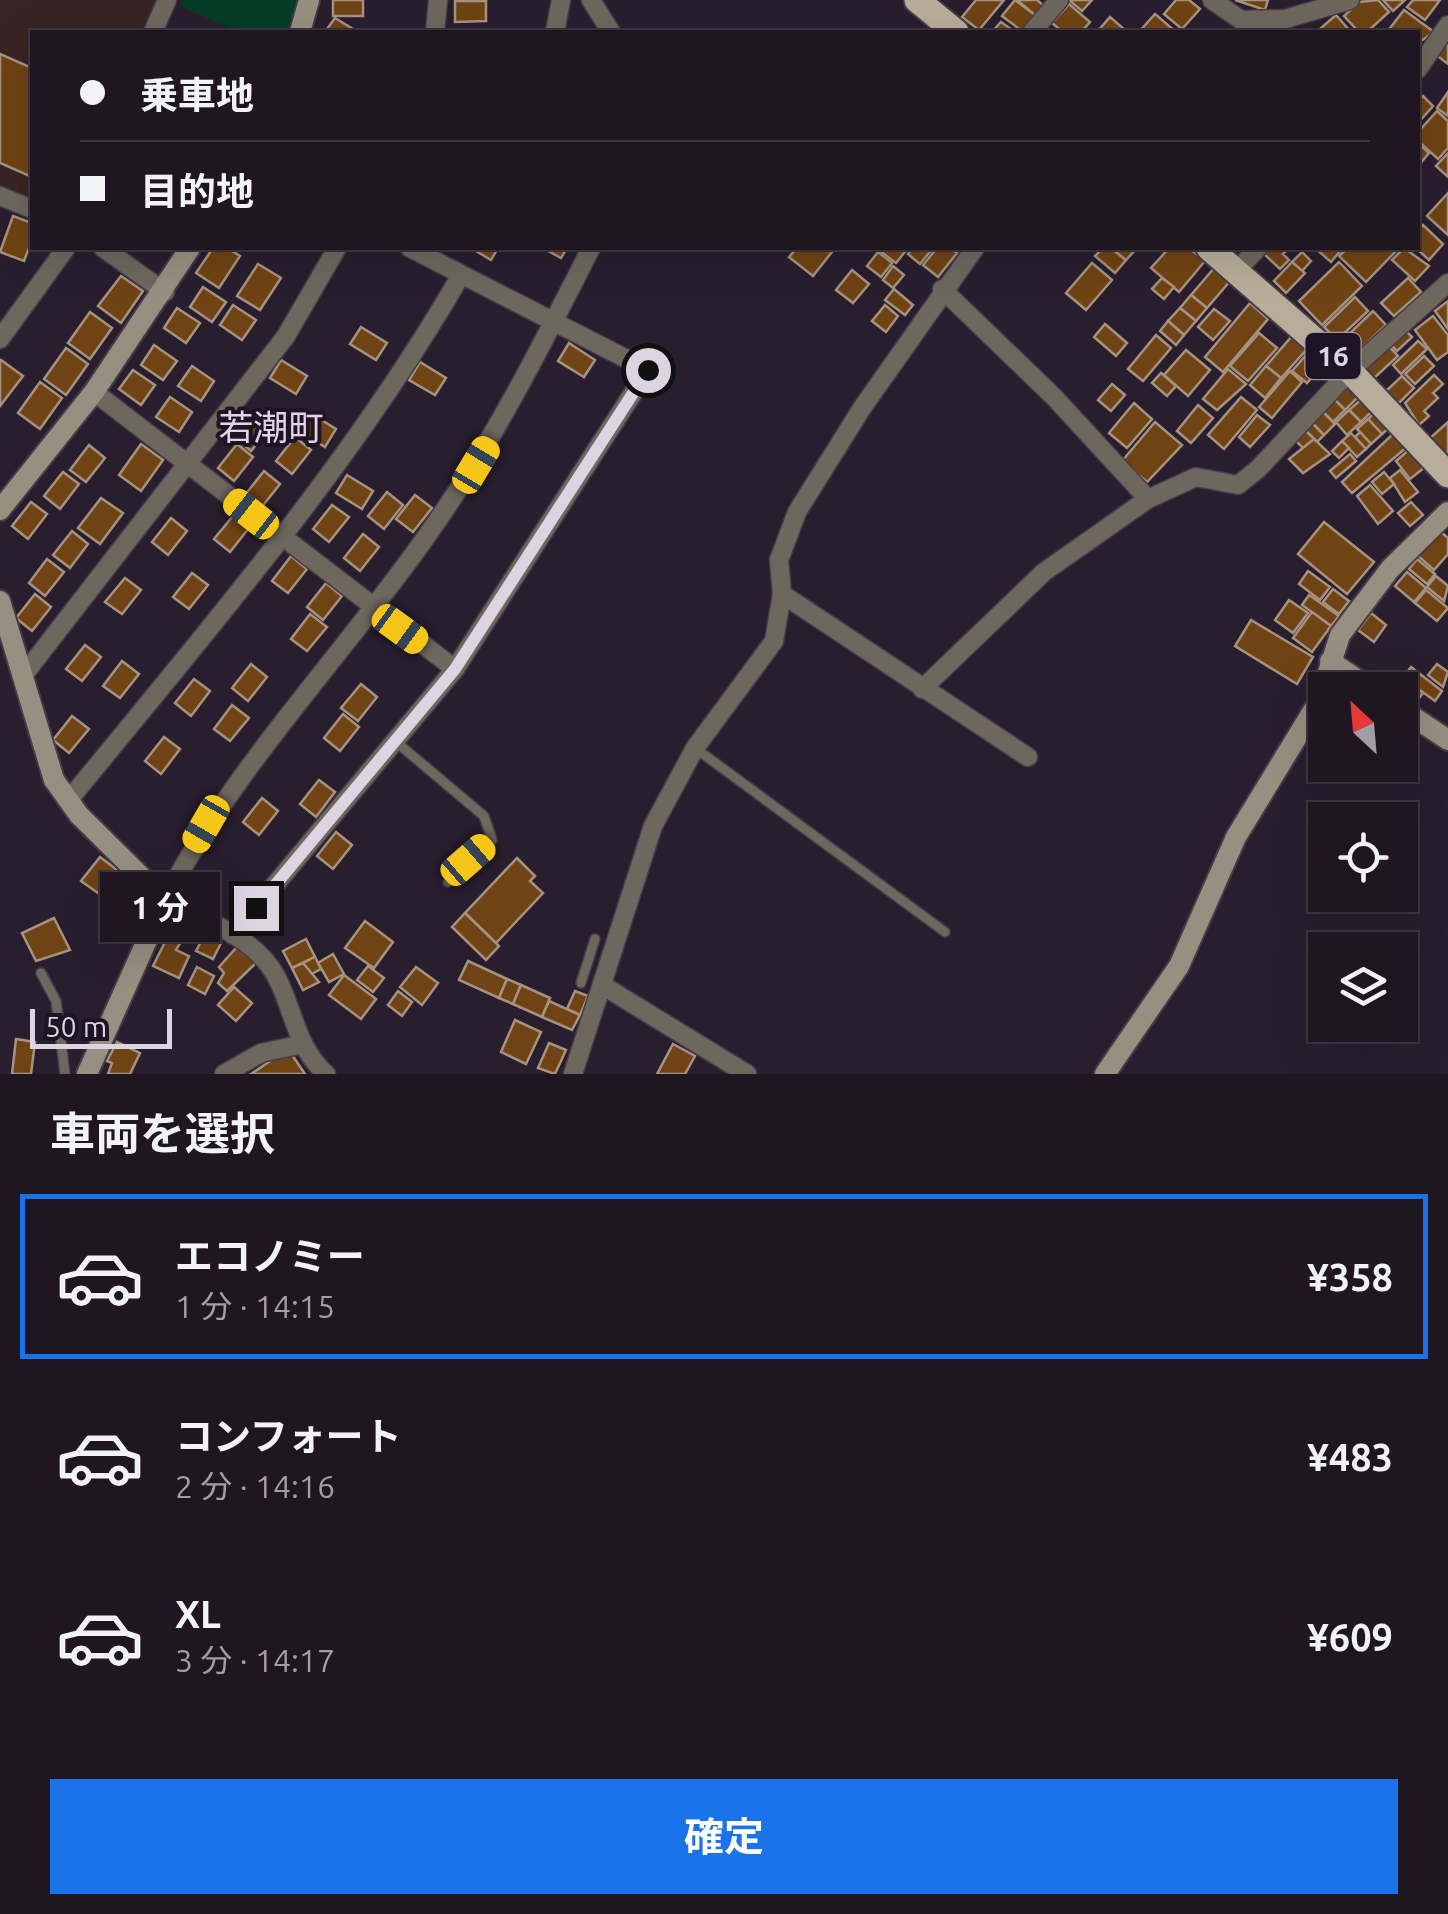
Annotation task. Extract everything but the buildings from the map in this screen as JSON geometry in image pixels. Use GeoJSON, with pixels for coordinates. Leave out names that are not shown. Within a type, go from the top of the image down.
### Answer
{"type":"FeatureCollection","features":[{"type":"Feature","properties":{"kind":"main road"},"geometry":{"type":"LineString","coordinates":[[917,0],[954,30]]}},
{"type":"Feature","properties":{"kind":"main road","name":"16"},"geometry":{"type":"LineString","coordinates":[[1214,250],[1350,370],[1448,475]]}},
{"type":"Feature","properties":{"kind":"street"},"geometry":{"type":"LineString","coordinates":[[154,30],[167,0]]}},
{"type":"Feature","properties":{"kind":"street"},"geometry":{"type":"LineString","coordinates":[[301,30],[309,0]]}},
{"type":"Feature","properties":{"kind":"street"},"geometry":{"type":"LineString","coordinates":[[435,30],[438,0]]}},
{"type":"Feature","properties":{"kind":"street"},"geometry":{"type":"LineString","coordinates":[[556,30],[561,0]]}},
{"type":"Feature","properties":{"kind":"street"},"geometry":{"type":"LineString","coordinates":[[591,0],[610,30]]}},
{"type":"Feature","properties":{"kind":"street"},"geometry":{"type":"LineString","coordinates":[[1034,30],[1059,0]]}},
{"type":"Feature","properties":{"kind":"street"},"geometry":{"type":"LineString","coordinates":[[1212,0],[1235,26],[1293,9],[1350,0]]}},
{"type":"Feature","properties":{"kind":"street"},"geometry":{"type":"LineString","coordinates":[[1420,66],[1448,25]]}},
{"type":"Feature","properties":{"kind":"street"},"geometry":{"type":"LineString","coordinates":[[0,196],[30,208]]}},
{"type":"Feature","properties":{"kind":"street"},"geometry":{"type":"LineString","coordinates":[[2,333],[64,250]]}},
{"type":"Feature","properties":{"kind":"street"},"geometry":{"type":"LineString","coordinates":[[106,250],[165,292]]}},
{"type":"Feature","properties":{"kind":"street"},"geometry":{"type":"LineString","coordinates":[[0,510],[94,392],[165,292],[189,250]]}},
{"type":"Feature","properties":{"kind":"street"},"geometry":{"type":"LineString","coordinates":[[22,677],[286,336],[336,250]]}},
{"type":"Feature","properties":{"kind":"street"},"geometry":{"type":"LineString","coordinates":[[233,935],[455,669],[648,370],[414,250]]}},
{"type":"Feature","properties":{"kind":"street"},"geometry":{"type":"LineString","coordinates":[[87,1074],[164,900],[223,800],[372,609],[476,465],[590,250]]}},
{"type":"Feature","properties":{"kind":"street"},"geometry":{"type":"LineString","coordinates":[[573,1074],[653,826],[695,748],[774,641],[782,594],[779,560],[797,512],[942,289],[973,250]]}},
{"type":"Feature","properties":{"kind":"street"},"geometry":{"type":"LineString","coordinates":[[1236,271],[1256,250]]}},
{"type":"Feature","properties":{"kind":"street"},"geometry":{"type":"LineString","coordinates":[[68,801],[282,538],[431,327],[461,275]]}},
{"type":"Feature","properties":{"kind":"street"},"geometry":{"type":"LineString","coordinates":[[922,689],[1044,572],[1148,498],[1196,477],[1238,485],[1258,469],[1350,370],[1448,283]]}},
{"type":"Feature","properties":{"kind":"street"},"geometry":{"type":"LineString","coordinates":[[942,289],[1054,396],[1148,498]]}},
{"type":"Feature","properties":{"kind":"street"},"geometry":{"type":"LineString","coordinates":[[94,392],[455,669]]}},
{"type":"Feature","properties":{"kind":"street"},"geometry":{"type":"LineString","coordinates":[[1105,1074],[1180,966],[1236,836],[1319,701],[1340,635],[1390,569],[1448,512]]}},
{"type":"Feature","properties":{"kind":"street"},"geometry":{"type":"LineString","coordinates":[[782,594],[1028,757]]}},
{"type":"Feature","properties":{"kind":"street"},"geometry":{"type":"LineString","coordinates":[[0,602],[54,780],[68,801],[164,900],[260,953],[278,979],[302,1044],[326,1074]]}},
{"type":"Feature","properties":{"kind":"street"},"geometry":{"type":"LineString","coordinates":[[1330,661],[1346,672]]}},
{"type":"Feature","properties":{"kind":"street"},"geometry":{"type":"LineString","coordinates":[[1418,720],[1448,740]]}},
{"type":"Feature","properties":{"kind":"street"},"geometry":{"type":"LineString","coordinates":[[602,985],[747,1074]]}},
{"type":"Feature","properties":{"kind":"street"},"geometry":{"type":"LineString","coordinates":[[224,1074],[262,1053],[302,1044]]}},
{"type":"Feature","properties":{"kind":"lane"},"geometry":{"type":"LineString","coordinates":[[395,741],[484,816],[492,840],[448,882]]}},
{"type":"Feature","properties":{"kind":"lane"},"geometry":{"type":"LineString","coordinates":[[695,748],[945,932]]}},
{"type":"Feature","properties":{"kind":"lane"},"geometry":{"type":"LineString","coordinates":[[581,983],[595,939]]}},
{"type":"Feature","properties":{"kind":"lane"},"geometry":{"type":"LineString","coordinates":[[41,974],[56,1000],[66,1074]]}},
{"type":"Feature","properties":{"kind":"shaded area"},"geometry":{"type":"Polygon","coordinates":[[[0,0],[158,0],[145,30],[30,30],[30,198],[0,186],[0,0]]]}},
{"type":"Feature","properties":{"kind":"green space"},"geometry":{"type":"Polygon","coordinates":[[[183,0],[298,0],[288,30],[234,30],[180,6],[183,0]]]}},
{"type":"Feature","properties":{"kind":"district","name":"若潮町"},"geometry":{"type":"Point","coordinates":[271,428]}},
{"type":"Feature","properties":{"kind":"route"},"geometry":{"type":"LineString","coordinates":[[256,908],[455,669],[560,512],[648,370]]}}]}
